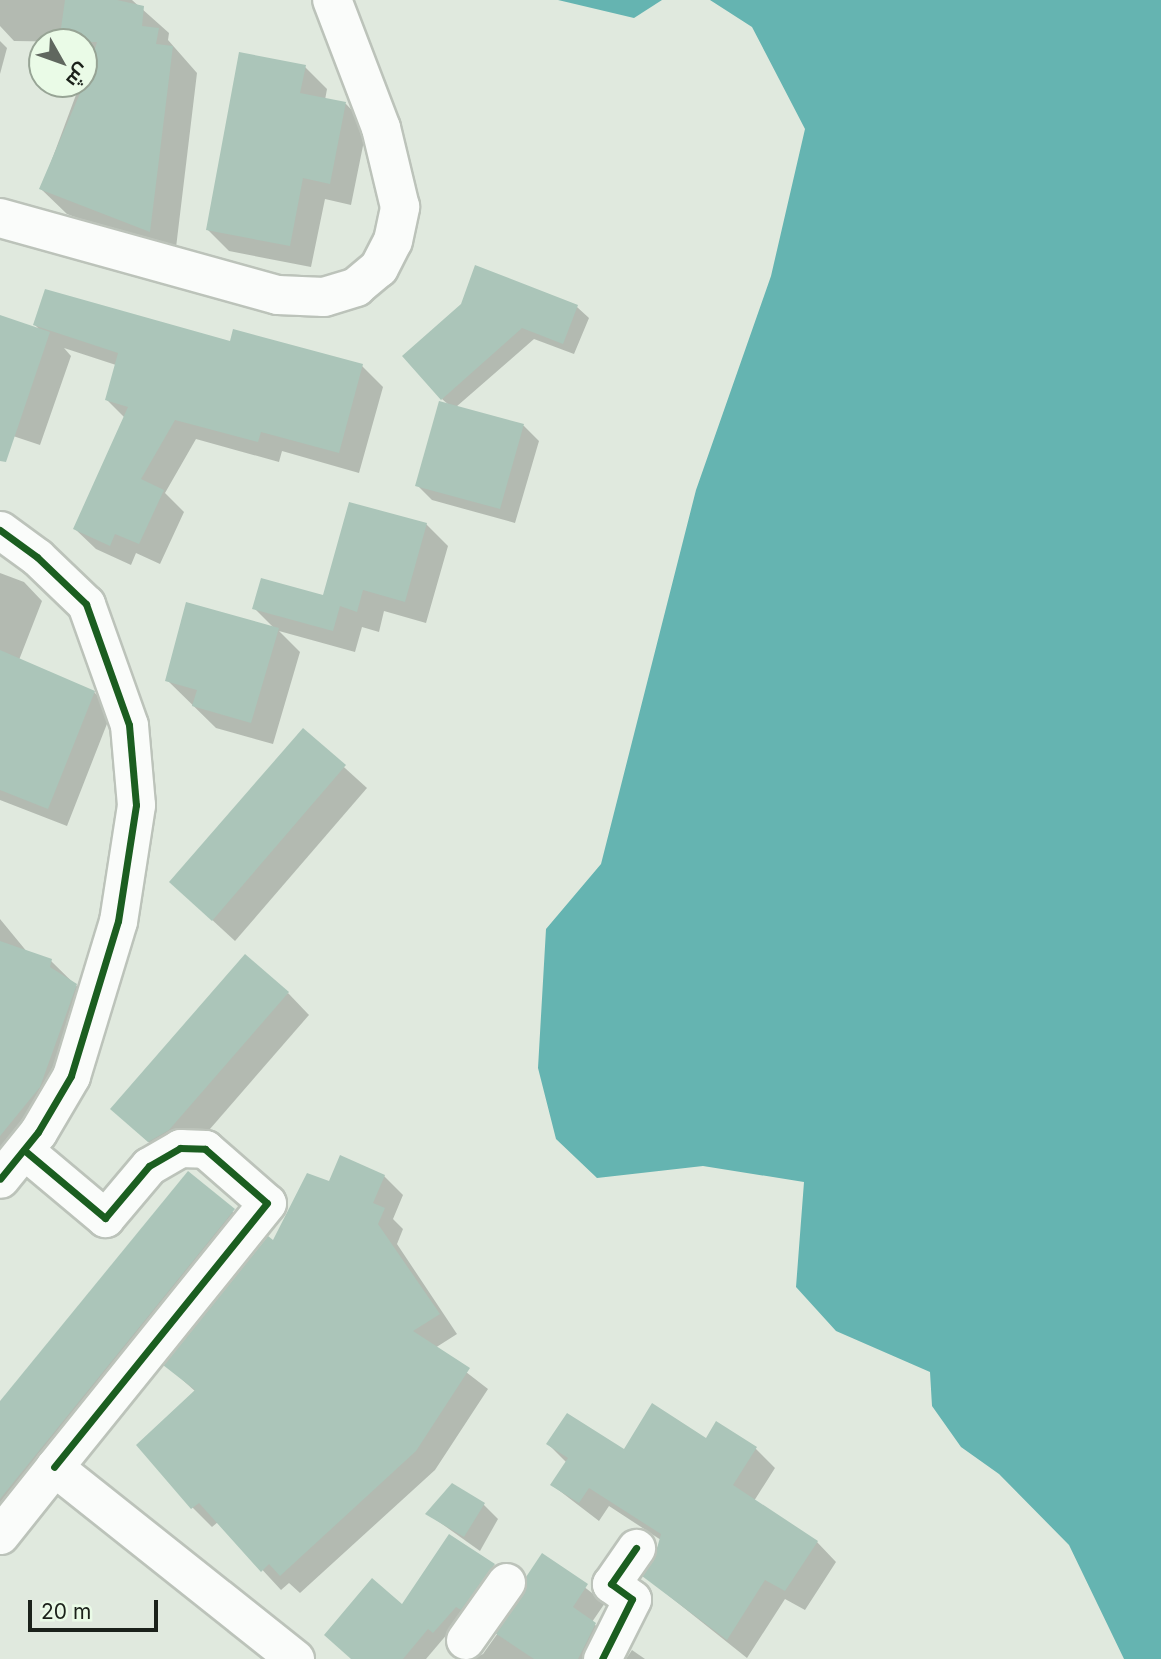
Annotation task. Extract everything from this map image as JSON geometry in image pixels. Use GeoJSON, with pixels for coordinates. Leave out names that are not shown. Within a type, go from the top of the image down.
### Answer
{"type":"FeatureCollection","features":[{"type":"Feature","properties":{"kind":"main road"},"geometry":{"type":"LineString","coordinates":[[0,218],[278,295],[324,297],[356,287],[379,268],[393,242],[400,207],[381,128],[332,0]]}},
{"type":"Feature","properties":{"kind":"street"},"geometry":{"type":"LineString","coordinates":[[0,530],[37,557],[86,604],[129,724],[136,805],[118,920],[71,1076],[24,1150],[0,1179]]}},
{"type":"Feature","properties":{"kind":"street"},"geometry":{"type":"LineString","coordinates":[[0,1535],[267,1203],[205,1149],[180,1148],[149,1166],[105,1218],[24,1150]]}},
{"type":"Feature","properties":{"kind":"street"},"geometry":{"type":"LineString","coordinates":[[54,1467],[295,1659]]}},
{"type":"Feature","properties":{"kind":"street"},"geometry":{"type":"LineString","coordinates":[[602,1659],[632,1599],[611,1584],[636,1548]]}},
{"type":"Feature","properties":{"kind":"street"},"geometry":{"type":"LineString","coordinates":[[469,1653],[506,1582]]}},
{"type":"Feature","properties":{"kind":"water"},"geometry":{"type":"Polygon","coordinates":[[[558,0],[662,0],[634,18],[558,0]]]}},
{"type":"Feature","properties":{"kind":"water"},"geometry":{"type":"Polygon","coordinates":[[[710,0],[1161,0],[1161,1659],[1124,1659],[1069,1545],[999,1474],[961,1447],[932,1406],[930,1372],[836,1331],[796,1287],[804,1182],[703,1166],[597,1178],[556,1139],[538,1068],[546,929],[601,864],[696,490],[771,276],[805,129],[752,27],[710,0]]]}},
{"type":"Feature","properties":{"kind":"building"},"geometry":{"type":"Polygon","coordinates":[[[65,0],[117,0],[144,6],[142,26],[159,28],[156,44],[173,46],[150,232],[39,189],[78,98],[98,98],[98,28],[61,28],[65,0]]]}},
{"type":"Feature","properties":{"kind":"building"},"geometry":{"type":"Polygon","coordinates":[[[239,52],[306,65],[300,93],[346,102],[330,184],[303,178],[290,246],[206,230],[239,52]]]}},
{"type":"Feature","properties":{"kind":"building"},"geometry":{"type":"Polygon","coordinates":[[[475,265],[578,305],[563,344],[522,328],[441,400],[402,356],[461,304],[475,265]]]}},
{"type":"Feature","properties":{"kind":"building"},"geometry":{"type":"Polygon","coordinates":[[[45,289],[230,341],[233,329],[363,364],[339,453],[261,432],[258,442],[175,420],[141,479],[164,490],[139,544],[115,534],[110,546],[73,529],[128,407],[105,400],[118,353],[33,325],[45,289]]]}},
{"type":"Feature","properties":{"kind":"building"},"geometry":{"type":"Polygon","coordinates":[[[0,315],[50,332],[6,462],[0,461],[0,315]]]}},
{"type":"Feature","properties":{"kind":"building"},"geometry":{"type":"Polygon","coordinates":[[[439,401],[524,424],[500,509],[415,486],[439,401]]]}},
{"type":"Feature","properties":{"kind":"building"},"geometry":{"type":"Polygon","coordinates":[[[349,502],[427,523],[405,602],[363,590],[357,612],[340,606],[333,631],[252,609],[261,578],[323,595],[349,502]]]}},
{"type":"Feature","properties":{"kind":"building"},"geometry":{"type":"Polygon","coordinates":[[[186,602],[279,628],[251,723],[192,706],[197,690],[165,681],[186,602]]]}},
{"type":"Feature","properties":{"kind":"building"},"geometry":{"type":"Polygon","coordinates":[[[0,650],[95,691],[48,809],[0,790],[0,650]]]}},
{"type":"Feature","properties":{"kind":"building"},"geometry":{"type":"Polygon","coordinates":[[[303,728],[346,765],[212,921],[169,882],[303,728]]]}},
{"type":"Feature","properties":{"kind":"building"},"geometry":{"type":"Polygon","coordinates":[[[0,941],[52,959],[50,967],[77,984],[40,1087],[0,1136],[0,941]]]}},
{"type":"Feature","properties":{"kind":"building"},"geometry":{"type":"Polygon","coordinates":[[[245,954],[289,992],[169,1130],[148,1142],[110,1109],[245,954]]]}},
{"type":"Feature","properties":{"kind":"building"},"geometry":{"type":"Polygon","coordinates":[[[340,1155],[385,1175],[373,1203],[385,1208],[378,1224],[440,1314],[413,1331],[470,1368],[416,1451],[280,1576],[269,1564],[261,1572],[199,1503],[191,1509],[136,1445],[195,1390],[163,1365],[268,1236],[273,1240],[307,1173],[329,1181],[340,1155]]]}},
{"type":"Feature","properties":{"kind":"building"},"geometry":{"type":"Polygon","coordinates":[[[188,1171],[235,1209],[0,1499],[0,1401],[188,1171]]]}},
{"type":"Feature","properties":{"kind":"building"},"geometry":{"type":"Polygon","coordinates":[[[652,1403],[706,1438],[716,1421],[757,1447],[733,1485],[818,1541],[785,1591],[765,1580],[727,1640],[642,1576],[654,1559],[661,1534],[589,1488],[579,1503],[550,1485],[568,1458],[546,1444],[567,1413],[624,1449],[652,1403]]]}},
{"type":"Feature","properties":{"kind":"building"},"geometry":{"type":"Polygon","coordinates":[[[452,1483],[485,1503],[464,1537],[425,1514],[452,1483]]]}},
{"type":"Feature","properties":{"kind":"building"},"geometry":{"type":"Polygon","coordinates":[[[449,1534],[495,1564],[461,1610],[456,1607],[433,1633],[428,1629],[403,1659],[351,1659],[324,1635],[372,1578],[402,1604],[449,1534]]]}},
{"type":"Feature","properties":{"kind":"building"},"geometry":{"type":"Polygon","coordinates":[[[542,1553],[588,1584],[573,1607],[596,1623],[578,1659],[534,1659],[495,1633],[523,1594],[526,1577],[542,1553]]]}},
{"type":"Feature","properties":{"kind":"cycle path"},"geometry":{"type":"LineString","coordinates":[[0,530],[37,557],[86,604],[129,725],[136,805],[118,921],[71,1076],[38,1132],[0,1179]]}},
{"type":"Feature","properties":{"kind":"cycle path"},"geometry":{"type":"LineString","coordinates":[[24,1150],[105,1218],[149,1166],[180,1148],[205,1149],[267,1203],[54,1467]]}},
{"type":"Feature","properties":{"kind":"cycle path"},"geometry":{"type":"LineString","coordinates":[[602,1659],[632,1599],[611,1584],[636,1548]]}}]}
